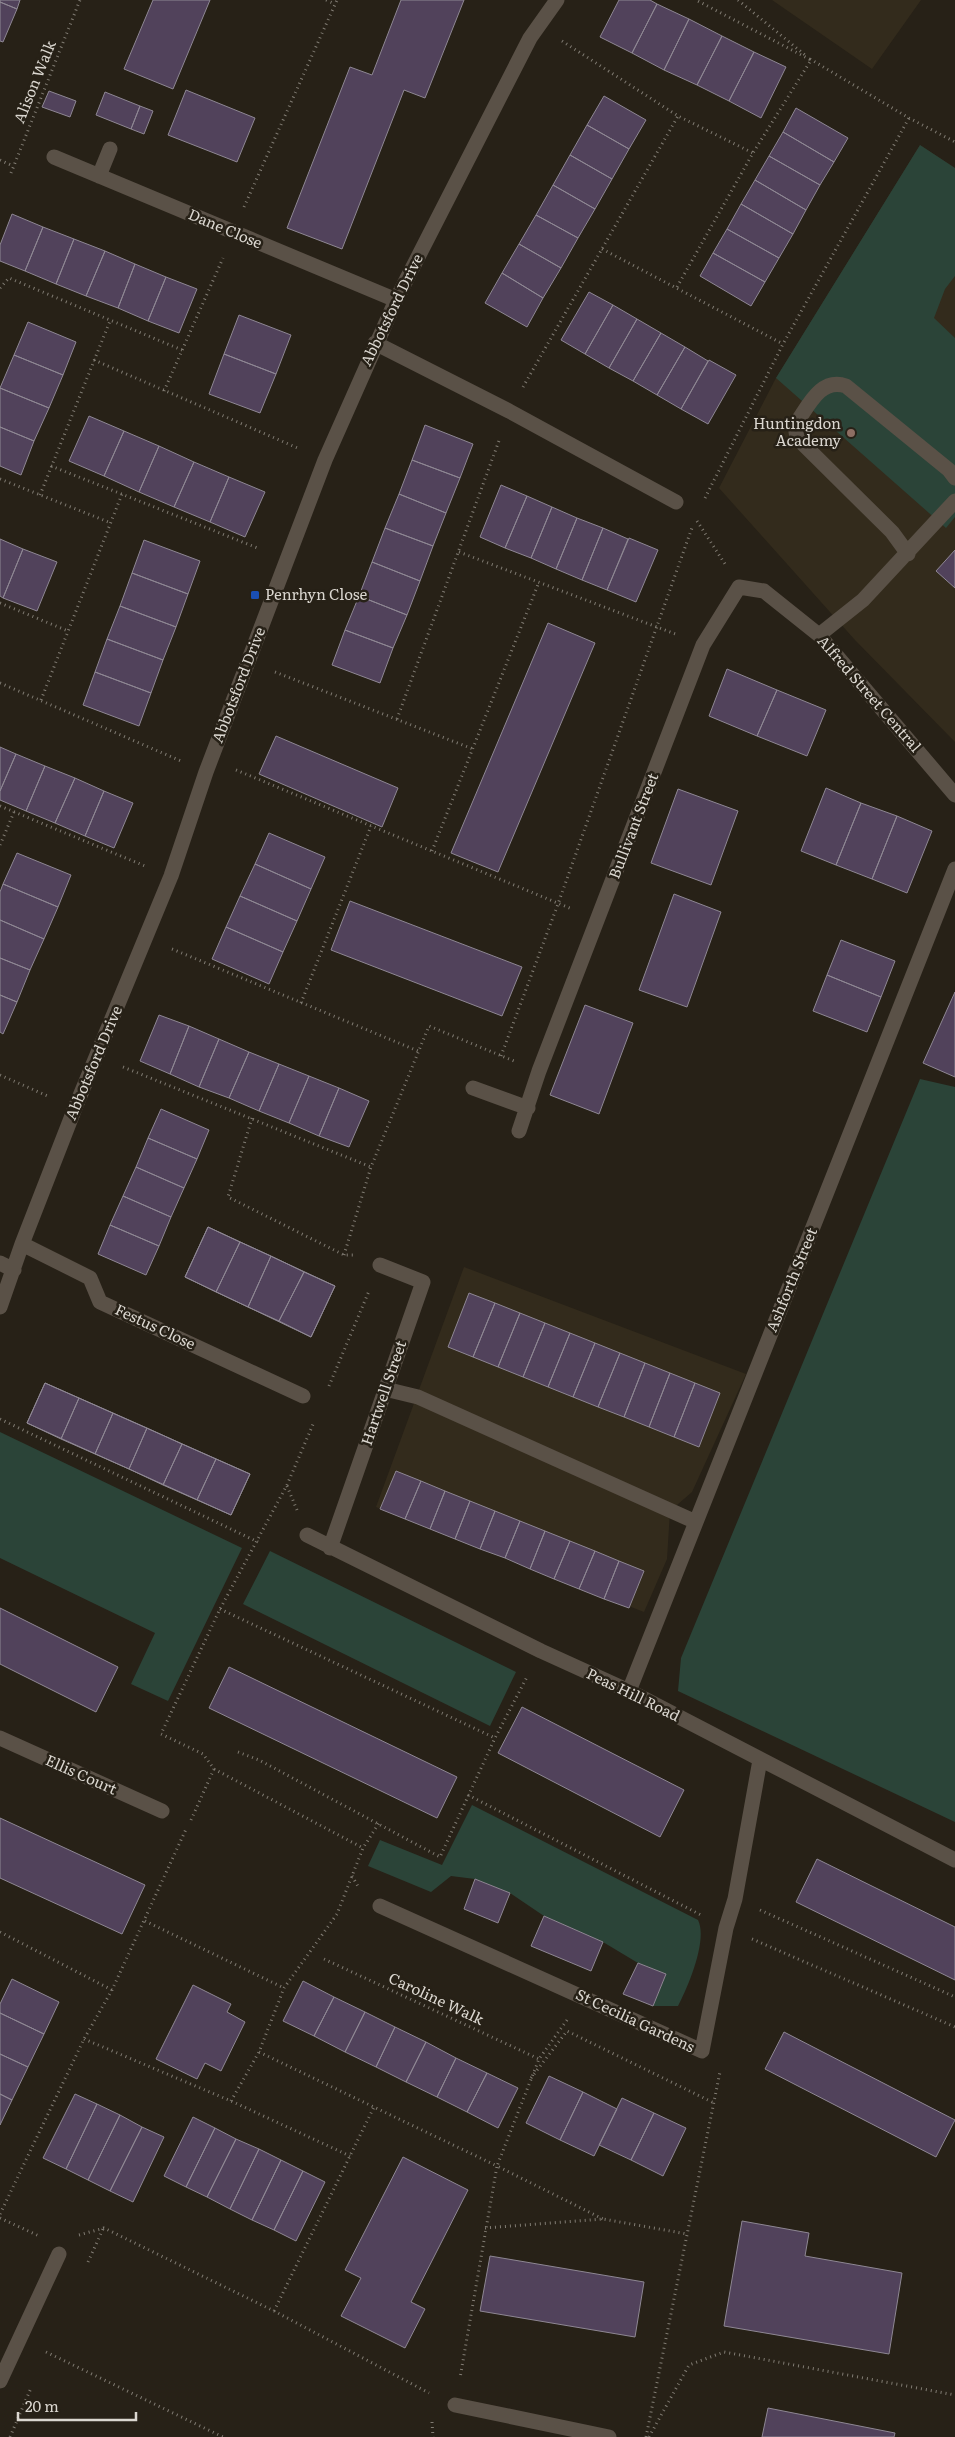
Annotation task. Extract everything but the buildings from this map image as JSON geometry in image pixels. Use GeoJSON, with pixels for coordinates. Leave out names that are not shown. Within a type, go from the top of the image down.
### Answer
{"type":"FeatureCollection","features":[{"type":"Feature","properties":{"kind":"street","name":"Abbotsford Drive"},"geometry":{"type":"LineString","coordinates":[[0,1307],[22,1244],[75,1108],[98,1057],[170,876],[208,766],[325,460],[375,343],[396,300],[530,38],[557,0]]}},
{"type":"Feature","properties":{"kind":"street"},"geometry":{"type":"LineString","coordinates":[[99,176],[110,149]]}},
{"type":"Feature","properties":{"kind":"street","name":"Dane Close"},"geometry":{"type":"LineString","coordinates":[[54,157],[396,300]]}},
{"type":"Feature","properties":{"kind":"street"},"geometry":{"type":"LineString","coordinates":[[375,343],[510,411],[676,502]]}},
{"type":"Feature","properties":{"kind":"street"},"geometry":{"type":"LineString","coordinates":[[908,554],[892,532],[797,438],[795,425],[821,388],[836,383],[841,384],[934,458],[955,478]]}},
{"type":"Feature","properties":{"kind":"street"},"geometry":{"type":"LineString","coordinates":[[819,635],[863,600],[955,502]]}},
{"type":"Feature","properties":{"kind":"street","name":"Alfred Street Central"},"geometry":{"type":"LineString","coordinates":[[739,587],[764,591],[819,635],[955,795]]}},
{"type":"Feature","properties":{"kind":"street","name":"Bullivant Street"},"geometry":{"type":"LineString","coordinates":[[519,1131],[539,1072],[702,645],[739,587]]}},
{"type":"Feature","properties":{"kind":"street","name":"Ashforth Street"},"geometry":{"type":"LineString","coordinates":[[629,1691],[955,869]]}},
{"type":"Feature","properties":{"kind":"street"},"geometry":{"type":"LineString","coordinates":[[473,1088],[528,1108]]}},
{"type":"Feature","properties":{"kind":"street","name":"Festus Close"},"geometry":{"type":"LineString","coordinates":[[22,1244],[90,1278],[100,1302],[303,1396]]}},
{"type":"Feature","properties":{"kind":"street"},"geometry":{"type":"LineString","coordinates":[[0,1263],[14,1270]]}},
{"type":"Feature","properties":{"kind":"street","name":"Hartwell Street"},"geometry":{"type":"LineString","coordinates":[[330,1548],[423,1282],[380,1265]]}},
{"type":"Feature","properties":{"kind":"street"},"geometry":{"type":"LineString","coordinates":[[385,1389],[418,1397],[696,1522]]}},
{"type":"Feature","properties":{"kind":"street","name":"Peas Hill Road"},"geometry":{"type":"LineString","coordinates":[[307,1535],[330,1548],[629,1691],[955,1860]]}},
{"type":"Feature","properties":{"kind":"street","name":"Ellis Court"},"geometry":{"type":"LineString","coordinates":[[0,1738],[162,1811]]}},
{"type":"Feature","properties":{"kind":"street","name":"St Cecilia Gardens"},"geometry":{"type":"LineString","coordinates":[[380,1906],[702,2051],[726,1928],[735,1899],[760,1760]]}},
{"type":"Feature","properties":{"kind":"street"},"geometry":{"type":"LineString","coordinates":[[0,2381],[59,2254]]}},
{"type":"Feature","properties":{"kind":"street"},"geometry":{"type":"LineString","coordinates":[[455,2405],[609,2437]]}},
{"type":"Feature","properties":{"kind":"path","name":"Alison Walk"},"geometry":{"type":"LineString","coordinates":[[11,173],[80,0]]}},
{"type":"Feature","properties":{"kind":"path"},"geometry":{"type":"LineString","coordinates":[[164,390],[336,2],[326,0]]}},
{"type":"Feature","properties":{"kind":"path"},"geometry":{"type":"LineString","coordinates":[[696,0],[811,60],[909,118],[955,142]]}},
{"type":"Feature","properties":{"kind":"path"},"geometry":{"type":"LineString","coordinates":[[738,0],[811,60]]}},
{"type":"Feature","properties":{"kind":"path"},"geometry":{"type":"LineString","coordinates":[[539,26],[678,116],[753,153]]}},
{"type":"Feature","properties":{"kind":"path"},"geometry":{"type":"LineString","coordinates":[[676,287],[753,153],[811,60]]}},
{"type":"Feature","properties":{"kind":"path"},"geometry":{"type":"LineString","coordinates":[[398,719],[510,411],[678,116]]}},
{"type":"Feature","properties":{"kind":"path"},"geometry":{"type":"LineString","coordinates":[[704,501],[784,344],[909,118]]}},
{"type":"Feature","properties":{"kind":"path"},"geometry":{"type":"LineString","coordinates":[[0,160],[13,166]]}},
{"type":"Feature","properties":{"kind":"path"},"geometry":{"type":"LineString","coordinates":[[602,249],[784,344]]}},
{"type":"Feature","properties":{"kind":"path"},"geometry":{"type":"LineString","coordinates":[[0,288],[10,278],[182,350]]}},
{"type":"Feature","properties":{"kind":"path"},"geometry":{"type":"LineString","coordinates":[[40,495],[110,321]]}},
{"type":"Feature","properties":{"kind":"path"},"geometry":{"type":"LineString","coordinates":[[94,360],[325,460]]}},
{"type":"Feature","properties":{"kind":"path"},"geometry":{"type":"LineString","coordinates":[[52,466],[287,559]]}},
{"type":"Feature","properties":{"kind":"path"},"geometry":{"type":"LineString","coordinates":[[0,479],[111,523]]}},
{"type":"Feature","properties":{"kind":"path"},"geometry":{"type":"LineString","coordinates":[[40,700],[122,494]]}},
{"type":"Feature","properties":{"kind":"path"},"geometry":{"type":"LineString","coordinates":[[252,1118],[228,1197],[344,1255],[371,1167],[428,1026],[501,1056],[658,627],[695,518],[739,587]]}},
{"type":"Feature","properties":{"kind":"path"},"geometry":{"type":"LineString","coordinates":[[459,552],[702,645]]}},
{"type":"Feature","properties":{"kind":"path"},"geometry":{"type":"LineString","coordinates":[[432,851],[539,582]]}},
{"type":"Feature","properties":{"kind":"path"},"geometry":{"type":"LineString","coordinates":[[0,603],[68,631]]}},
{"type":"Feature","properties":{"kind":"path"},"geometry":{"type":"LineString","coordinates":[[248,662],[473,748]]}},
{"type":"Feature","properties":{"kind":"path"},"geometry":{"type":"LineString","coordinates":[[0,683],[208,766],[371,826],[598,920]]}},
{"type":"Feature","properties":{"kind":"path"},"geometry":{"type":"LineString","coordinates":[[0,806],[170,876]]}},
{"type":"Feature","properties":{"kind":"path"},"geometry":{"type":"LineString","coordinates":[[0,845],[14,812]]}},
{"type":"Feature","properties":{"kind":"path"},"geometry":{"type":"LineString","coordinates":[[301,1003],[371,826]]}},
{"type":"Feature","properties":{"kind":"path"},"geometry":{"type":"LineString","coordinates":[[146,938],[418,1051]]}},
{"type":"Feature","properties":{"kind":"path"},"geometry":{"type":"LineString","coordinates":[[98,1057],[371,1167]]}},
{"type":"Feature","properties":{"kind":"path"},"geometry":{"type":"LineString","coordinates":[[0,1076],[75,1108]]}},
{"type":"Feature","properties":{"kind":"path"},"geometry":{"type":"LineString","coordinates":[[328,1389],[380,1265]]}},
{"type":"Feature","properties":{"kind":"path"},"geometry":{"type":"LineString","coordinates":[[317,1415],[287,1485],[258,1542],[220,1609],[161,1734],[203,1754],[214,1769],[363,1848]]}},
{"type":"Feature","properties":{"kind":"path"},"geometry":{"type":"LineString","coordinates":[[0,1419],[258,1542]]}},
{"type":"Feature","properties":{"kind":"path"},"geometry":{"type":"LineString","coordinates":[[220,1609],[495,1738]]}},
{"type":"Feature","properties":{"kind":"path"},"geometry":{"type":"LineString","coordinates":[[238,1752],[259,1760],[379,1822],[440,1857],[516,1696]]}},
{"type":"Feature","properties":{"kind":"path"},"geometry":{"type":"LineString","coordinates":[[0,2214],[84,2038],[112,1990],[214,1769]]}},
{"type":"Feature","properties":{"kind":"path"},"geometry":{"type":"LineString","coordinates":[[468,1796],[726,1928],[955,2027]]}},
{"type":"Feature","properties":{"kind":"path"},"geometry":{"type":"LineString","coordinates":[[231,2101],[259,2052],[284,1988],[337,1914],[363,1848],[379,1822]]}},
{"type":"Feature","properties":{"kind":"path"},"geometry":{"type":"LineString","coordinates":[[735,1899],[955,1997]]}},
{"type":"Feature","properties":{"kind":"path"},"geometry":{"type":"LineString","coordinates":[[145,1921],[284,1988]]}},
{"type":"Feature","properties":{"kind":"path"},"geometry":{"type":"LineString","coordinates":[[0,1932],[112,1990]]}},
{"type":"Feature","properties":{"kind":"path","name":"Caroline Walk"},"geometry":{"type":"LineString","coordinates":[[324,1959],[539,2059]]}},
{"type":"Feature","properties":{"kind":"path"},"geometry":{"type":"LineString","coordinates":[[78,2235],[104,2228],[274,2311],[455,2405],[497,2166],[528,2082],[539,2059],[585,1997]]}},
{"type":"Feature","properties":{"kind":"path"},"geometry":{"type":"LineString","coordinates":[[528,2082],[567,2031],[714,2103]]}},
{"type":"Feature","properties":{"kind":"path"},"geometry":{"type":"LineString","coordinates":[[84,2038],[231,2101],[350,2156]]}},
{"type":"Feature","properties":{"kind":"path"},"geometry":{"type":"LineString","coordinates":[[648,2437],[723,2057],[702,2051]]}},
{"type":"Feature","properties":{"kind":"path"},"geometry":{"type":"LineString","coordinates":[[259,2052],[604,2219]]}},
{"type":"Feature","properties":{"kind":"path"},"geometry":{"type":"LineString","coordinates":[[274,2311],[374,2107]]}},
{"type":"Feature","properties":{"kind":"path"},"geometry":{"type":"LineString","coordinates":[[0,2218],[43,2238]]}},
{"type":"Feature","properties":{"kind":"path"},"geometry":{"type":"LineString","coordinates":[[485,2228],[604,2219],[687,2234]]}},
{"type":"Feature","properties":{"kind":"path"},"geometry":{"type":"LineString","coordinates":[[46,2352],[223,2437]]}},
{"type":"Feature","properties":{"kind":"path"},"geometry":{"type":"LineString","coordinates":[[648,2437],[689,2365],[724,2352],[955,2395]]}},
{"type":"Feature","properties":{"kind":"shaded area"},"geometry":{"type":"Polygon","coordinates":[[[772,0],[921,0],[872,69],[772,0]]]}},
{"type":"Feature","properties":{"kind":"shaded area","name":"Huntingdon Academy"},"geometry":{"type":"Polygon","coordinates":[[[920,145],[955,168],[955,742],[855,640],[719,488],[776,378],[920,145]]]}},
{"type":"Feature","properties":{"kind":"shaded area"},"geometry":{"type":"Polygon","coordinates":[[[464,1267],[746,1374],[692,1492],[670,1511],[667,1559],[644,1612],[376,1507],[464,1267]]]}},
{"type":"Feature","properties":{"kind":"green space"},"geometry":{"type":"Polygon","coordinates":[[[920,145],[955,168],[955,276],[945,289],[934,318],[955,338],[955,517],[946,528],[776,378],[920,145]]]}},
{"type":"Feature","properties":{"kind":"green space"},"geometry":{"type":"Polygon","coordinates":[[[920,1079],[955,1087],[955,1822],[678,1691],[681,1658],[920,1079]]]}},
{"type":"Feature","properties":{"kind":"green space"},"geometry":{"type":"Polygon","coordinates":[[[0,1432],[242,1548],[168,1701],[131,1684],[155,1633],[0,1558],[0,1432]]]}},
{"type":"Feature","properties":{"kind":"green space"},"geometry":{"type":"Polygon","coordinates":[[[270,1551],[516,1672],[490,1726],[243,1604],[270,1551]]]}},
{"type":"Feature","properties":{"kind":"green space"},"geometry":{"type":"Polygon","coordinates":[[[472,1805],[698,1920],[700,1929],[699,1951],[687,1987],[678,2006],[653,2006],[666,1974],[638,1963],[603,1942],[544,1916],[510,1893],[475,1879],[451,1876],[431,1892],[368,1866],[380,1840],[442,1865],[472,1805]]]}},
{"type":"Feature","properties":{"kind":"place","name":"Huntingdon Academy"},"geometry":{"type":"Point","coordinates":[851,433]}},
{"type":"Feature","properties":{"kind":"place","name":"Penrhyn Close"},"geometry":{"type":"Point","coordinates":[255,595]}}]}
